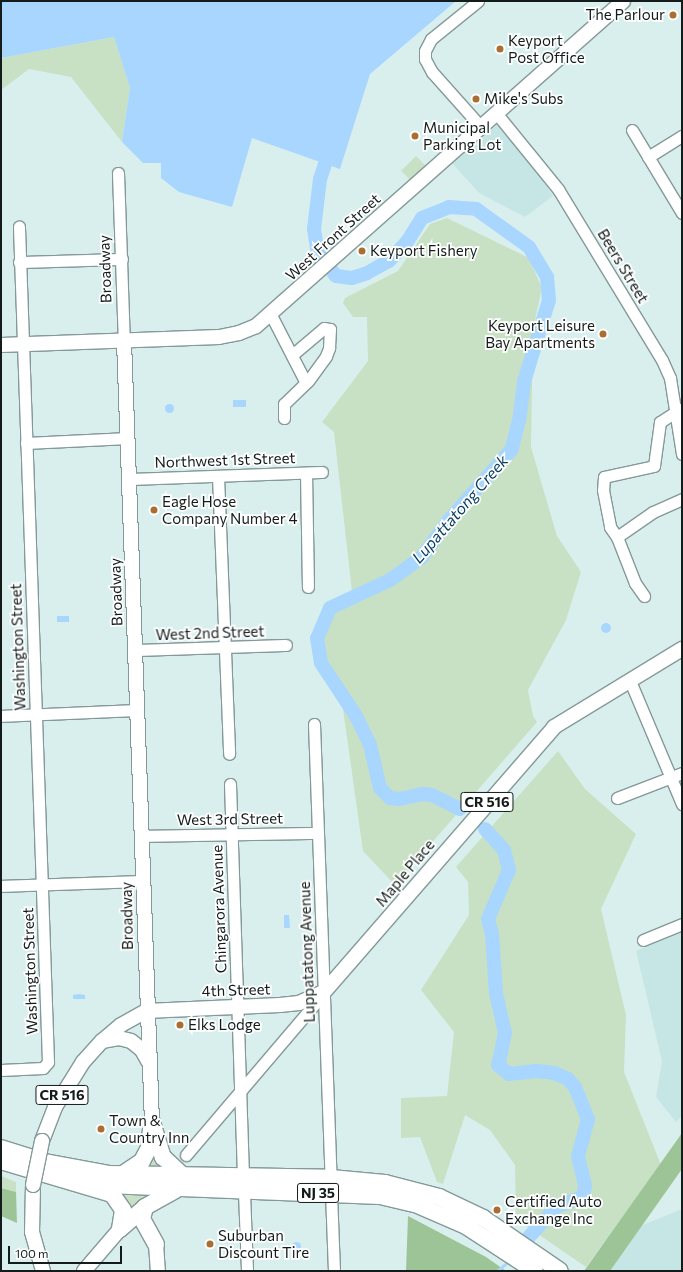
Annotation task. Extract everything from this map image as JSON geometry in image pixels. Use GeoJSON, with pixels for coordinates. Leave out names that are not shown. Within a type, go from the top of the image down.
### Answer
{"type":"FeatureCollection","features":[{"type":"Feature","properties":{"kind":"highway"},"geometry":{"type":"LineString","coordinates":[[123,1174],[142,1161],[149,1148],[152,1122]]}},
{"type":"Feature","properties":{"kind":"highway"},"geometry":{"type":"LineString","coordinates":[[152,1122],[163,1157],[182,1175]]}},
{"type":"Feature","properties":{"kind":"highway","name":"NJ 35"},"geometry":{"type":"LineString","coordinates":[[1,1148],[72,1169],[123,1174],[182,1175],[244,1184]]}},
{"type":"Feature","properties":{"kind":"highway","name":"NJ 35"},"geometry":{"type":"LineString","coordinates":[[1,1161],[42,1176],[81,1184],[176,1190],[244,1184],[331,1186],[385,1183],[439,1198],[488,1221],[560,1271]]}},
{"type":"Feature","properties":{"kind":"highway"},"geometry":{"type":"LineString","coordinates":[[81,1184],[105,1191],[116,1197],[123,1210],[120,1229]]}},
{"type":"Feature","properties":{"kind":"highway","name":"NJ 35"},"geometry":{"type":"LineString","coordinates":[[331,1186],[380,1196],[440,1213],[486,1237],[535,1271]]}},
{"type":"Feature","properties":{"kind":"highway"},"geometry":{"type":"LineString","coordinates":[[120,1229],[144,1207],[176,1190]]}},
{"type":"Feature","properties":{"kind":"highway"},"geometry":{"type":"LineString","coordinates":[[144,1207],[142,1219],[156,1244]]}},
{"type":"Feature","properties":{"kind":"main road","name":"West Front Street"},"geometry":{"type":"LineString","coordinates":[[1,345],[231,336],[252,328],[272,315],[623,1]]}},
{"type":"Feature","properties":{"kind":"main road","name":"Broadway"},"geometry":{"type":"LineString","coordinates":[[124,341],[144,881],[146,1011],[152,1122]]}},
{"type":"Feature","properties":{"kind":"main road","name":"Maple Place"},"geometry":{"type":"LineString","coordinates":[[324,992],[550,731],[682,649]]}},
{"type":"Feature","properties":{"kind":"main road","name":"4th Street"},"geometry":{"type":"LineString","coordinates":[[146,1011],[238,1008],[299,1003],[324,992]]}},
{"type":"Feature","properties":{"kind":"main road","name":"CR 516"},"geometry":{"type":"LineString","coordinates":[[45,1269],[32,1232],[33,1185],[42,1141],[55,1107],[69,1082],[102,1041],[121,1025],[146,1011]]}},
{"type":"Feature","properties":{"kind":"main road"},"geometry":{"type":"LineString","coordinates":[[102,1041],[119,1038],[131,1041],[142,1050],[150,1063]]}},
{"type":"Feature","properties":{"kind":"main road"},"geometry":{"type":"LineString","coordinates":[[84,1271],[120,1229]]}},
{"type":"Feature","properties":{"kind":"main road"},"geometry":{"type":"LineString","coordinates":[[156,1244],[158,1271]]}},
{"type":"Feature","properties":{"kind":"street"},"geometry":{"type":"LineString","coordinates":[[478,1],[431,39],[425,51],[425,59],[432,72],[481,127]]}},
{"type":"Feature","properties":{"kind":"street","name":"Beers Street"},"geometry":{"type":"LineString","coordinates":[[497,114],[558,189],[662,360],[670,378],[679,409],[682,454]]}},
{"type":"Feature","properties":{"kind":"street"},"geometry":{"type":"LineString","coordinates":[[632,130],[682,213]]}},
{"type":"Feature","properties":{"kind":"street"},"geometry":{"type":"LineString","coordinates":[[648,157],[682,136]]}},
{"type":"Feature","properties":{"kind":"street","name":"Broadway"},"geometry":{"type":"LineString","coordinates":[[118,173],[124,341]]}},
{"type":"Feature","properties":{"kind":"street","name":"Washington Street"},"geometry":{"type":"LineString","coordinates":[[1,1070],[47,1066],[19,227]]}},
{"type":"Feature","properties":{"kind":"street"},"geometry":{"type":"LineString","coordinates":[[19,262],[122,258]]}},
{"type":"Feature","properties":{"kind":"street"},"geometry":{"type":"LineString","coordinates":[[272,315],[306,383]]}},
{"type":"Feature","properties":{"kind":"street"},"geometry":{"type":"LineString","coordinates":[[284,418],[284,404],[306,383],[328,352],[330,329],[324,328],[292,355]]}},
{"type":"Feature","properties":{"kind":"street"},"geometry":{"type":"LineString","coordinates":[[644,596],[635,583],[618,537],[610,523],[603,490],[604,477],[654,466],[660,422],[679,409]]}},
{"type":"Feature","properties":{"kind":"street"},"geometry":{"type":"LineString","coordinates":[[26,443],[128,438]]}},
{"type":"Feature","properties":{"kind":"street"},"geometry":{"type":"LineString","coordinates":[[306,472],[308,587]]}},
{"type":"Feature","properties":{"kind":"street","name":"Northwest 1st Street"},"geometry":{"type":"LineString","coordinates":[[130,479],[322,472]]}},
{"type":"Feature","properties":{"kind":"street"},"geometry":{"type":"LineString","coordinates":[[218,476],[229,754]]}},
{"type":"Feature","properties":{"kind":"street"},"geometry":{"type":"LineString","coordinates":[[618,537],[653,512],[682,499]]}},
{"type":"Feature","properties":{"kind":"street","name":"West 2nd Street"},"geometry":{"type":"LineString","coordinates":[[135,650],[286,645]]}},
{"type":"Feature","properties":{"kind":"street"},"geometry":{"type":"LineString","coordinates":[[630,681],[682,804]]}},
{"type":"Feature","properties":{"kind":"street"},"geometry":{"type":"LineString","coordinates":[[1,716],[137,710]]}},
{"type":"Feature","properties":{"kind":"street","name":"Luppatatong Avenue"},"geometry":{"type":"LineString","coordinates":[[314,724],[334,1271]]}},
{"type":"Feature","properties":{"kind":"street"},"geometry":{"type":"LineString","coordinates":[[617,798],[682,773]]}},
{"type":"Feature","properties":{"kind":"street","name":"Chingarora Avenue"},"geometry":{"type":"LineString","coordinates":[[230,784],[247,1271]]}},
{"type":"Feature","properties":{"kind":"street","name":"West 3rd Street"},"geometry":{"type":"LineString","coordinates":[[142,836],[318,833]]}},
{"type":"Feature","properties":{"kind":"street"},"geometry":{"type":"LineString","coordinates":[[1,886],[144,881]]}},
{"type":"Feature","properties":{"kind":"street"},"geometry":{"type":"LineString","coordinates":[[643,940],[682,924]]}},
{"type":"Feature","properties":{"kind":"street","name":"Maple Place"},"geometry":{"type":"LineString","coordinates":[[186,1155],[324,992]]}},
{"type":"Feature","properties":{"kind":"shaded area"},"geometry":{"type":"Polygon","coordinates":[[[498,124],[531,164],[553,196],[525,217],[479,193],[452,163],[498,124]]]}},
{"type":"Feature","properties":{"kind":"shaded area"},"geometry":{"type":"Polygon","coordinates":[[[682,932],[682,1116],[676,1122],[656,1097],[662,1061],[636,951],[682,932]]]}},
{"type":"Feature","properties":{"kind":"shaded area"},"geometry":{"type":"Polygon","coordinates":[[[682,1209],[682,1271],[610,1271],[640,1226],[682,1209]]]}},
{"type":"Feature","properties":{"kind":"green space"},"geometry":{"type":"Polygon","coordinates":[[[114,37],[130,88],[122,142],[71,77],[29,69],[1,90],[1,58],[114,37]]]}},
{"type":"Feature","properties":{"kind":"green space"},"geometry":{"type":"Polygon","coordinates":[[[416,156],[425,165],[410,180],[401,171],[416,156]]]}},
{"type":"Feature","properties":{"kind":"green space"},"geometry":{"type":"Polygon","coordinates":[[[447,218],[529,258],[542,288],[533,329],[531,447],[557,536],[581,572],[566,620],[528,690],[533,716],[537,722],[395,885],[363,851],[342,702],[318,670],[313,636],[325,608],[352,592],[334,432],[322,422],[368,361],[367,317],[353,317],[343,303],[345,298],[398,271],[430,224],[447,218]]]}},
{"type":"Feature","properties":{"kind":"green space"},"geometry":{"type":"Polygon","coordinates":[[[558,751],[585,789],[636,834],[601,909],[626,1015],[624,1072],[661,1165],[586,1267],[516,1219],[515,1165],[490,1130],[465,1115],[443,1184],[437,1182],[420,1137],[401,1138],[401,1098],[447,1096],[454,1032],[421,990],[469,915],[468,882],[456,867],[558,751]]]}},
{"type":"Feature","properties":{"kind":"green space"},"geometry":{"type":"Polygon","coordinates":[[[682,1133],[682,1169],[610,1271],[584,1271],[682,1133]]]}},
{"type":"Feature","properties":{"kind":"green space"},"geometry":{"type":"Polygon","coordinates":[[[153,1149],[166,1167],[140,1166],[153,1149]]]}},
{"type":"Feature","properties":{"kind":"green space"},"geometry":{"type":"Polygon","coordinates":[[[1,1176],[16,1182],[16,1192],[1,1188],[1,1176]]]}},
{"type":"Feature","properties":{"kind":"green space"},"geometry":{"type":"Polygon","coordinates":[[[1,1188],[16,1192],[17,1223],[1,1216],[1,1188]]]}},
{"type":"Feature","properties":{"kind":"green space"},"geometry":{"type":"Polygon","coordinates":[[[123,1195],[151,1196],[128,1218],[123,1195]]]}},
{"type":"Feature","properties":{"kind":"green space"},"geometry":{"type":"Polygon","coordinates":[[[408,1216],[486,1257],[506,1271],[406,1271],[408,1216]]]}},
{"type":"Feature","properties":{"kind":"water"},"geometry":{"type":"Polygon","coordinates":[[[1,1],[456,1],[370,74],[340,169],[252,138],[232,207],[179,192],[161,178],[161,163],[143,163],[122,142],[130,88],[114,37],[1,58],[1,1]]]}},
{"type":"Feature","properties":{"kind":"water"},"geometry":{"type":"Polygon","coordinates":[[[233,400],[246,400],[246,407],[233,407],[233,400]]]}},
{"type":"Feature","properties":{"kind":"water"},"geometry":{"type":"Polygon","coordinates":[[[169,403],[174,408],[169,413],[164,408],[169,403]]]}},
{"type":"Feature","properties":{"kind":"water"},"geometry":{"type":"Polygon","coordinates":[[[57,616],[69,616],[69,622],[57,622],[57,616]]]}},
{"type":"Feature","properties":{"kind":"water"},"geometry":{"type":"Polygon","coordinates":[[[604,623],[608,623],[610,624],[610,632],[604,633],[601,630],[601,626],[604,623]]]}},
{"type":"Feature","properties":{"kind":"water"},"geometry":{"type":"Polygon","coordinates":[[[284,915],[289,915],[290,928],[284,928],[284,915]]]}},
{"type":"Feature","properties":{"kind":"water"},"geometry":{"type":"Polygon","coordinates":[[[73,995],[85,995],[85,999],[73,999],[73,995]]]}},
{"type":"Feature","properties":{"kind":"water"},"geometry":{"type":"Polygon","coordinates":[[[294,1242],[298,1242],[300,1246],[298,1250],[294,1250],[292,1248],[292,1244],[294,1242]]]}},
{"type":"Feature","properties":{"kind":"waterway","name":"Lupattatong Creek"},"geometry":{"type":"LineString","coordinates":[[325,164],[320,179],[314,229],[318,253],[336,276],[352,278],[367,273],[389,261],[407,242],[422,218],[449,207],[476,209],[529,247],[547,277],[549,300],[524,382],[519,420],[512,449],[448,521],[422,557],[390,580],[330,608],[317,638],[321,663],[356,716],[370,745],[380,788],[390,798],[400,799],[422,794],[432,795],[460,809]]}},
{"type":"Feature","properties":{"kind":"waterway"},"geometry":{"type":"LineString","coordinates":[[485,829],[504,850],[509,870],[488,919],[492,934],[496,993],[505,1033],[498,1065],[509,1074],[537,1071],[554,1073],[568,1079],[575,1087],[588,1119],[578,1157],[585,1185],[583,1197],[556,1207],[527,1239]]}},
{"type":"Feature","properties":{"kind":"waterway"},"geometry":{"type":"LineString","coordinates":[[497,1271],[509,1261]]}},
{"type":"Feature","properties":{"kind":"place","name":"The Parlour"},"geometry":{"type":"Point","coordinates":[673,15]}},
{"type":"Feature","properties":{"kind":"place","name":"Keyport Post Office"},"geometry":{"type":"Point","coordinates":[500,49]}},
{"type":"Feature","properties":{"kind":"place","name":"Mike's Subs"},"geometry":{"type":"Point","coordinates":[476,99]}},
{"type":"Feature","properties":{"kind":"place","name":"Municipal Parking Lot"},"geometry":{"type":"Point","coordinates":[415,136]}},
{"type":"Feature","properties":{"kind":"place","name":"Keyport Fishery"},"geometry":{"type":"Point","coordinates":[362,251]}},
{"type":"Feature","properties":{"kind":"place","name":"Keyport Leisure Bay Apartments"},"geometry":{"type":"Point","coordinates":[603,334]}},
{"type":"Feature","properties":{"kind":"place","name":"Eagle Hose Company Number 4"},"geometry":{"type":"Point","coordinates":[154,510]}},
{"type":"Feature","properties":{"kind":"place","name":"Elks Lodge"},"geometry":{"type":"Point","coordinates":[180,1025]}},
{"type":"Feature","properties":{"kind":"place","name":"Town & Country Inn"},"geometry":{"type":"Point","coordinates":[101,1129]}},
{"type":"Feature","properties":{"kind":"place","name":"Certified Auto Exchange Inc"},"geometry":{"type":"Point","coordinates":[497,1210]}},
{"type":"Feature","properties":{"kind":"place","name":"Suburban Discount Tire"},"geometry":{"type":"Point","coordinates":[210,1244]}}]}
